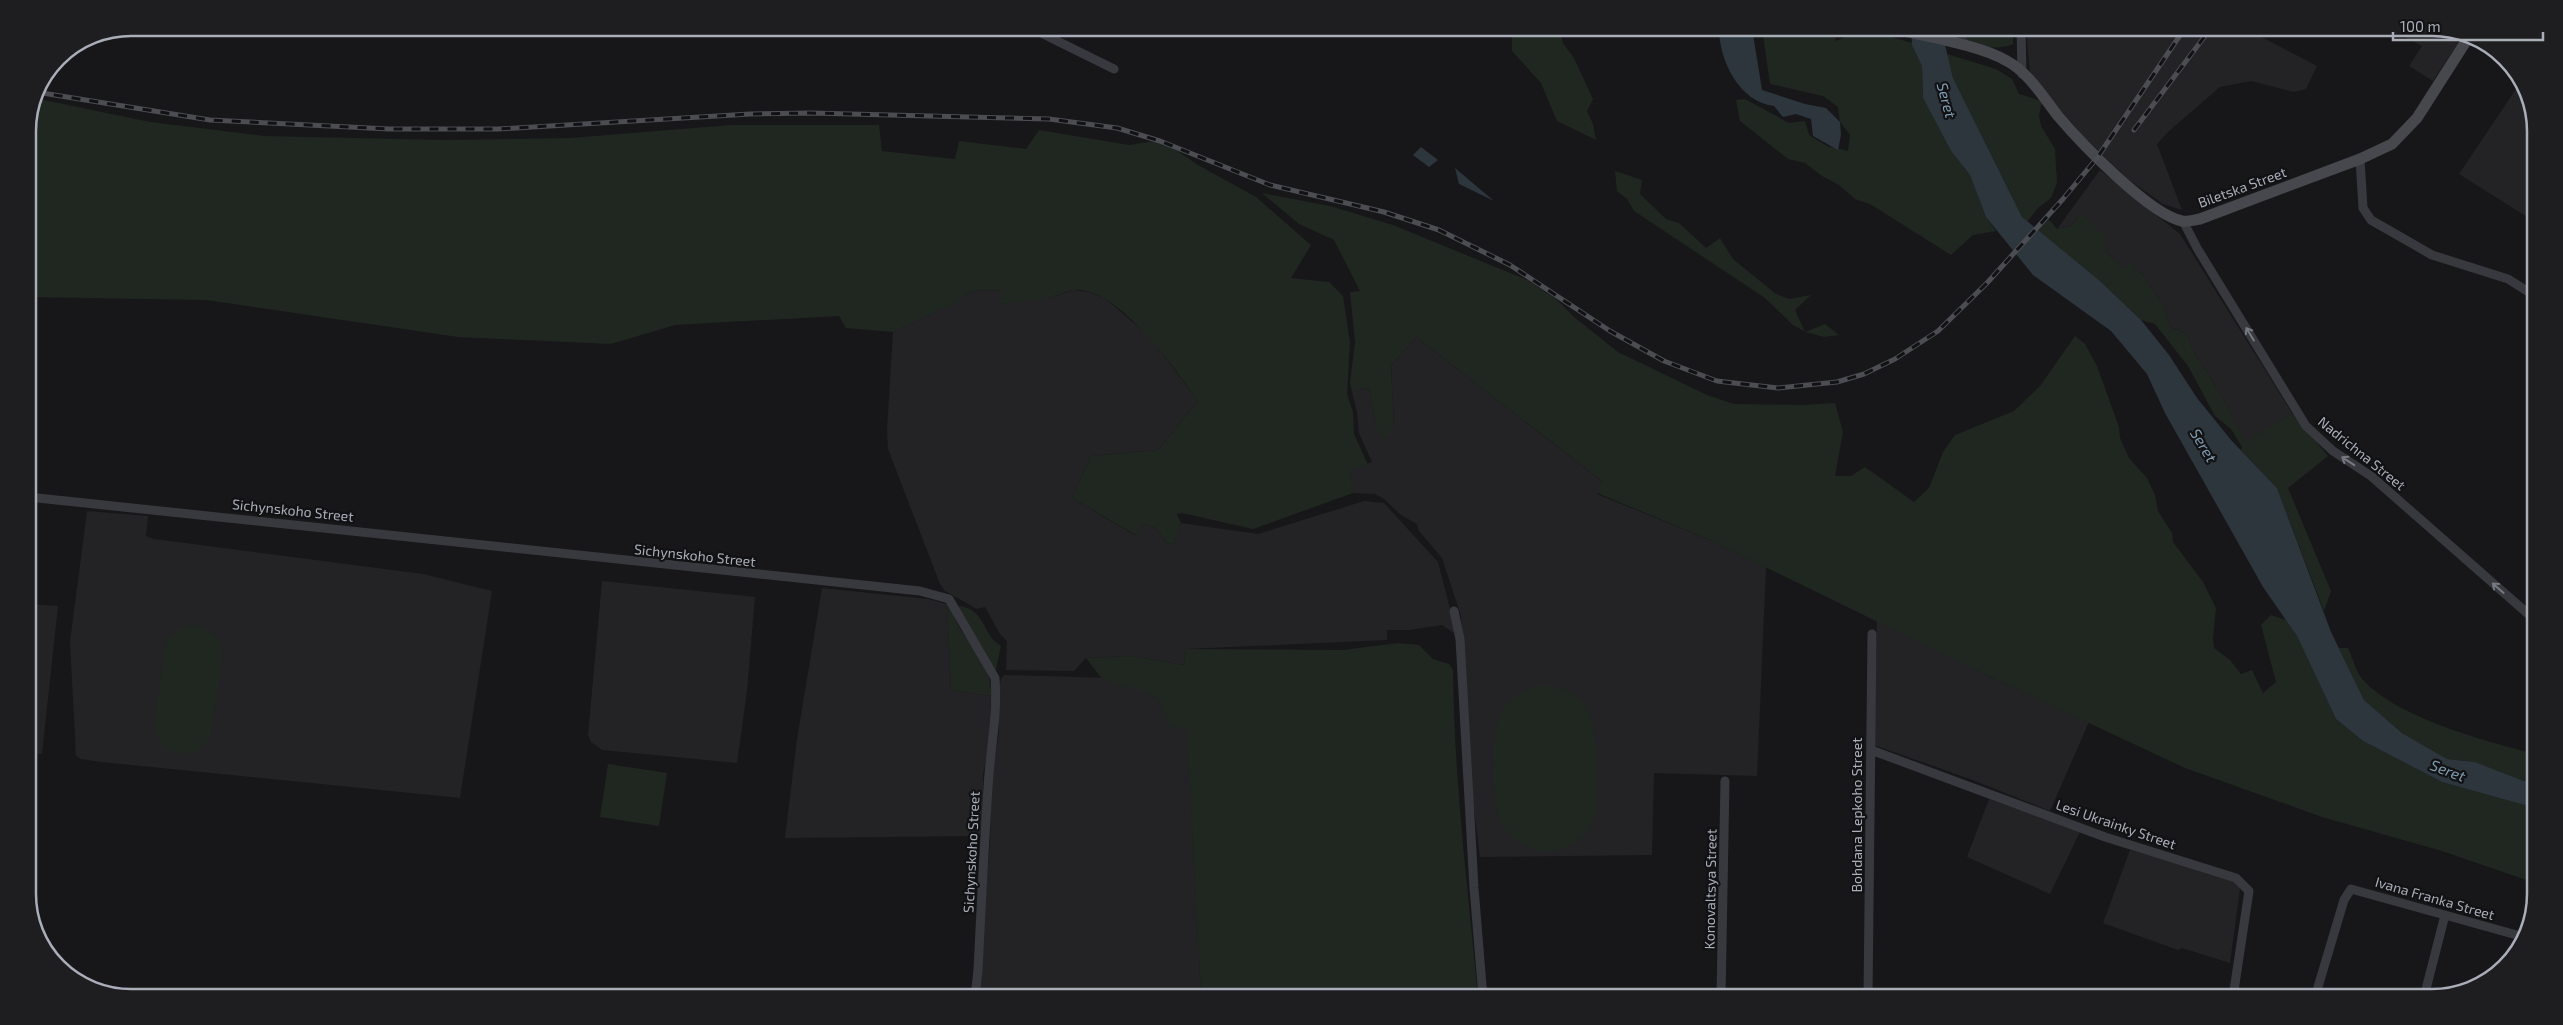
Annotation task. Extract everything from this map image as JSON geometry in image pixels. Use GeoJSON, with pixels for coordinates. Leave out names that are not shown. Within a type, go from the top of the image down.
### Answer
{"type":"FeatureCollection","features":[{"type":"Feature","properties":{"kind":"street"},"geometry":{"type":"LineString","coordinates":[[1048,36],[1114,69]]}},
{"type":"Feature","properties":{"kind":"street"},"geometry":{"type":"LineString","coordinates":[[1923,36],[1967,47],[2008,61],[2022,74],[2077,138],[2150,203],[2166,214],[2183,221]]}},
{"type":"Feature","properties":{"kind":"street"},"geometry":{"type":"LineString","coordinates":[[2020,36],[2022,74]]}},
{"type":"Feature","properties":{"kind":"street","name":"Biletska Street"},"geometry":{"type":"LineString","coordinates":[[2183,221],[2200,219],[2360,159],[2392,144],[2406,132],[2465,42]]}},
{"type":"Feature","properties":{"kind":"street"},"geometry":{"type":"LineString","coordinates":[[2360,159],[2363,208],[2370,220],[2432,255],[2508,279],[2527,291]]}},
{"type":"Feature","properties":{"kind":"street","name":"Nadrichna Street"},"geometry":{"type":"LineString","coordinates":[[2183,221],[2197,248],[2306,426],[2333,451],[2371,476],[2527,613]]}},
{"type":"Feature","properties":{"kind":"street","name":"Sichynskoho Street"},"geometry":{"type":"LineString","coordinates":[[36,497],[920,591],[949,599],[995,678],[996,689],[996,720],[988,787],[976,989]]}},
{"type":"Feature","properties":{"kind":"street"},"geometry":{"type":"LineString","coordinates":[[1454,611],[1460,639],[1474,888],[1482,989]]}},
{"type":"Feature","properties":{"kind":"street","name":"Bohdana Lepkoho Street"},"geometry":{"type":"LineString","coordinates":[[1868,989],[1872,634]]}},
{"type":"Feature","properties":{"kind":"street","name":"Lesi Ukrainky Street"},"geometry":{"type":"LineString","coordinates":[[1871,750],[2105,837],[2236,878],[2249,891],[2233,989]]}},
{"type":"Feature","properties":{"kind":"street","name":"Konovaltsya Street"},"geometry":{"type":"LineString","coordinates":[[1721,989],[1725,781]]}},
{"type":"Feature","properties":{"kind":"street","name":"Ivana Franka Street"},"geometry":{"type":"LineString","coordinates":[[2318,989],[2344,900],[2349,891],[2354,889],[2517,935]]}},
{"type":"Feature","properties":{"kind":"street"},"geometry":{"type":"LineString","coordinates":[[2426,989],[2445,915]]}},
{"type":"Feature","properties":{"kind":"shaded area"},"geometry":{"type":"Polygon","coordinates":[[[1512,36],[1562,36],[1563,43],[1574,58],[1593,99],[1587,111],[1593,124],[1596,140],[1557,121],[1541,83],[1512,51],[1512,36]]]}},
{"type":"Feature","properties":{"kind":"shaded area"},"geometry":{"type":"Polygon","coordinates":[[[1763,36],[1834,36],[1836,41],[1850,36],[1887,36],[1912,43],[1922,66],[1923,98],[1951,151],[1970,175],[1986,217],[1996,231],[1973,235],[1951,255],[1870,204],[1855,199],[1839,185],[1822,176],[1805,163],[1788,159],[1740,121],[1736,100],[1745,99],[1789,123],[1805,121],[1809,135],[1827,146],[1848,151],[1850,135],[1840,122],[1838,107],[1823,96],[1770,84],[1763,36]]]}},
{"type":"Feature","properties":{"kind":"shaded area"},"geometry":{"type":"Polygon","coordinates":[[[1962,36],[2013,36],[2013,44],[1997,48],[1984,47],[1962,36]]]}},
{"type":"Feature","properties":{"kind":"shaded area"},"geometry":{"type":"Polygon","coordinates":[[[2027,36],[2260,36],[2317,66],[2306,89],[2294,92],[2251,81],[2220,87],[2169,131],[2157,144],[2182,210],[2163,204],[2129,180],[2086,139],[2030,76],[2027,36]]]}},
{"type":"Feature","properties":{"kind":"shaded area"},"geometry":{"type":"Polygon","coordinates":[[[2403,36],[2432,36],[2460,40],[2433,81],[2409,66],[2422,46],[2403,36]]]}},
{"type":"Feature","properties":{"kind":"shaded area"},"geometry":{"type":"Polygon","coordinates":[[[1947,54],[1996,69],[2012,79],[2019,94],[2042,101],[2039,115],[2041,126],[2055,149],[2057,183],[2051,198],[2038,208],[2027,222],[2022,217],[1953,78],[1947,54]]]}},
{"type":"Feature","properties":{"kind":"shaded area"},"geometry":{"type":"Polygon","coordinates":[[[2516,89],[2522,101],[2527,125],[2527,217],[2459,174],[2516,89]]]}},
{"type":"Feature","properties":{"kind":"shaded area"},"geometry":{"type":"Polygon","coordinates":[[[42,100],[150,122],[264,136],[446,140],[570,138],[731,125],[879,125],[882,151],[955,159],[959,141],[1026,149],[1039,130],[1129,145],[1161,140],[1198,165],[1256,197],[1311,245],[1291,278],[1329,282],[1343,296],[1350,342],[1347,394],[1353,412],[1354,434],[1368,465],[1350,469],[1353,493],[1253,529],[1182,513],[1177,514],[1181,523],[1174,544],[1167,543],[1156,528],[1143,524],[1136,535],[1072,498],[1091,456],[1158,450],[1198,401],[1160,350],[1126,314],[1108,301],[1090,292],[1073,290],[1041,299],[1001,304],[1001,290],[970,291],[959,301],[893,332],[846,328],[839,316],[675,325],[611,344],[458,337],[206,300],[36,297],[36,132],[39,107],[42,100]]]}},
{"type":"Feature","properties":{"kind":"shaded area"},"geometry":{"type":"Polygon","coordinates":[[[2100,170],[2180,234],[2292,413],[2245,443],[2219,391],[2195,354],[2187,334],[2170,327],[2165,308],[2143,275],[2135,270],[2124,269],[2105,251],[2081,213],[2072,225],[2057,229],[2100,170]]]}},
{"type":"Feature","properties":{"kind":"shaded area"},"geometry":{"type":"Polygon","coordinates":[[[1615,171],[1642,180],[1640,194],[1666,219],[1679,223],[1706,248],[1720,238],[1733,259],[1776,294],[1789,299],[1811,295],[1795,310],[1805,331],[1793,325],[1765,298],[1634,211],[1627,199],[1617,191],[1615,171]]]}},
{"type":"Feature","properties":{"kind":"shaded area"},"geometry":{"type":"Polygon","coordinates":[[[1262,193],[1330,206],[1393,225],[1527,280],[1556,299],[1574,317],[1618,352],[1707,395],[1734,404],[1803,405],[1835,403],[1843,432],[1835,476],[1851,476],[1865,467],[1914,502],[1929,488],[1943,452],[1955,435],[2014,411],[2040,386],[2075,336],[2085,344],[2097,366],[2119,427],[2120,438],[2129,458],[2147,478],[2155,495],[2158,511],[2172,533],[2173,542],[2203,582],[2216,608],[2214,648],[2230,660],[2241,674],[2252,670],[2263,693],[2276,682],[2261,625],[2271,615],[2286,620],[2297,636],[2336,719],[2363,741],[2442,782],[2527,806],[2527,880],[2442,851],[2322,817],[2185,768],[1997,680],[1708,539],[1597,493],[1602,481],[1416,337],[1391,366],[1394,427],[1389,435],[1381,436],[1376,427],[1369,387],[1352,392],[1350,383],[1355,342],[1350,292],[1360,291],[1334,240],[1299,224],[1262,193]]]}},
{"type":"Feature","properties":{"kind":"shaded area"},"geometry":{"type":"Polygon","coordinates":[[[2081,213],[2106,237],[2105,251],[2124,269],[2131,263],[2135,270],[2143,275],[2165,308],[2170,327],[2187,334],[2195,354],[2219,391],[2245,442],[2292,413],[2328,456],[2288,488],[2331,591],[2324,611],[2277,488],[2241,450],[2242,447],[2231,429],[2215,416],[2188,366],[2155,324],[2141,320],[2100,281],[2035,229],[2045,215],[2057,229],[2072,225],[2081,213]]]}},
{"type":"Feature","properties":{"kind":"shaded area"},"geometry":{"type":"Polygon","coordinates":[[[1002,290],[1001,304],[1055,296],[1073,290],[1089,292],[1106,299],[1149,336],[1198,401],[1158,450],[1091,456],[1072,498],[1135,535],[1143,524],[1156,528],[1167,543],[1174,544],[1181,523],[1258,534],[1364,501],[1384,503],[1438,562],[1456,632],[1452,632],[1442,625],[1410,630],[1387,630],[1387,640],[1186,649],[1184,665],[1130,656],[1086,658],[1074,671],[1006,670],[1007,641],[1000,634],[985,607],[977,609],[945,591],[940,584],[888,449],[887,430],[893,332],[958,301],[970,291],[1002,290]]]}},
{"type":"Feature","properties":{"kind":"shaded area"},"geometry":{"type":"Polygon","coordinates":[[[1825,324],[1839,335],[1824,337],[1806,332],[1825,324]]]}},
{"type":"Feature","properties":{"kind":"shaded area"},"geometry":{"type":"Polygon","coordinates":[[[1416,337],[1603,482],[1597,494],[1708,539],[1766,567],[1757,776],[1654,773],[1652,855],[1480,857],[1471,785],[1461,616],[1442,558],[1419,531],[1417,524],[1401,515],[1384,499],[1375,494],[1353,493],[1349,469],[1372,462],[1359,433],[1357,412],[1352,392],[1369,387],[1376,427],[1394,427],[1391,366],[1416,337]]]}},
{"type":"Feature","properties":{"kind":"shaded area"},"geometry":{"type":"Polygon","coordinates":[[[87,511],[148,516],[146,536],[154,539],[423,574],[492,591],[460,798],[101,762],[81,759],[76,756],[70,642],[87,511]]]}},
{"type":"Feature","properties":{"kind":"shaded area"},"geometry":{"type":"Polygon","coordinates":[[[602,581],[755,597],[747,691],[737,763],[602,750],[591,742],[588,735],[602,581]]]}},
{"type":"Feature","properties":{"kind":"shaded area"},"geometry":{"type":"Polygon","coordinates":[[[822,588],[928,599],[947,604],[951,690],[991,696],[989,744],[983,774],[983,829],[979,836],[785,838],[797,739],[822,588]]]}},
{"type":"Feature","properties":{"kind":"shaded area"},"geometry":{"type":"Polygon","coordinates":[[[947,604],[986,669],[991,686],[991,696],[951,690],[947,604]]]}},
{"type":"Feature","properties":{"kind":"shaded area"},"geometry":{"type":"Polygon","coordinates":[[[36,605],[58,606],[42,754],[36,754],[36,605]]]}},
{"type":"Feature","properties":{"kind":"shaded area"},"geometry":{"type":"Polygon","coordinates":[[[961,606],[973,611],[981,619],[993,639],[1001,646],[996,669],[994,669],[958,607],[961,606]]]}},
{"type":"Feature","properties":{"kind":"shaded area"},"geometry":{"type":"Polygon","coordinates":[[[1877,620],[1997,680],[2089,722],[2050,811],[1970,779],[1874,745],[1877,620]]]}},
{"type":"Feature","properties":{"kind":"shaded area"},"geometry":{"type":"Polygon","coordinates":[[[192,625],[199,626],[215,635],[221,645],[223,658],[210,738],[198,751],[179,754],[163,746],[154,729],[164,650],[167,640],[174,632],[192,625]]]}},
{"type":"Feature","properties":{"kind":"shaded area"},"geometry":{"type":"Polygon","coordinates":[[[1398,643],[1419,645],[1433,659],[1449,664],[1453,670],[1459,793],[1477,989],[1201,989],[1187,731],[1170,726],[1159,702],[1153,696],[1146,692],[1107,681],[1098,674],[1086,658],[1130,656],[1184,665],[1186,649],[1343,650],[1398,643]]]}},
{"type":"Feature","properties":{"kind":"shaded area"},"geometry":{"type":"Polygon","coordinates":[[[2339,648],[2348,648],[2360,676],[2374,690],[2393,703],[2441,726],[2527,752],[2527,780],[2524,781],[2475,762],[2447,759],[2402,733],[2364,700],[2339,648]]]}},
{"type":"Feature","properties":{"kind":"shaded area"},"geometry":{"type":"Polygon","coordinates":[[[1004,675],[1185,680],[1201,989],[979,989],[990,841],[992,777],[999,732],[999,690],[1001,679],[1004,675]]]}},
{"type":"Feature","properties":{"kind":"shaded area"},"geometry":{"type":"Polygon","coordinates":[[[1534,686],[1557,687],[1570,692],[1580,700],[1592,722],[1595,735],[1596,813],[1592,824],[1583,836],[1572,845],[1559,850],[1533,849],[1521,844],[1510,835],[1501,823],[1495,801],[1493,769],[1495,737],[1500,714],[1510,700],[1534,686]]]}},
{"type":"Feature","properties":{"kind":"shaded area"},"geometry":{"type":"Polygon","coordinates":[[[608,764],[667,773],[659,826],[600,817],[608,764]]]}},
{"type":"Feature","properties":{"kind":"shaded area"},"geometry":{"type":"Polygon","coordinates":[[[1989,799],[2080,832],[2050,894],[1967,857],[1989,799]]]}},
{"type":"Feature","properties":{"kind":"shaded area"},"geometry":{"type":"Polygon","coordinates":[[[2130,850],[2236,880],[2240,889],[2230,963],[2182,948],[2178,950],[2103,923],[2130,850]]]}},
{"type":"Feature","properties":{"kind":"water"},"geometry":{"type":"Polygon","coordinates":[[[1720,36],[1753,36],[1762,90],[1805,104],[1826,108],[1840,122],[1841,135],[1838,150],[1813,136],[1811,119],[1796,114],[1783,117],[1774,106],[1762,103],[1751,97],[1741,88],[1727,66],[1720,36]]]}},
{"type":"Feature","properties":{"kind":"water","name":"Seret"},"geometry":{"type":"Polygon","coordinates":[[[1911,36],[1943,36],[1953,78],[2022,217],[2100,281],[2141,320],[2169,355],[2197,398],[2231,440],[2277,488],[2331,632],[2364,700],[2402,733],[2447,759],[2475,762],[2524,781],[2527,780],[2527,806],[2442,782],[2363,741],[2336,719],[2297,636],[2263,587],[2165,413],[2147,374],[2111,331],[2033,275],[1986,217],[1970,175],[1951,151],[1923,98],[1922,66],[1912,45],[1911,36]]]}},
{"type":"Feature","properties":{"kind":"water"},"geometry":{"type":"Polygon","coordinates":[[[1955,36],[1965,36],[1968,40],[1955,36]]]}},
{"type":"Feature","properties":{"kind":"water"},"geometry":{"type":"Polygon","coordinates":[[[1421,147],[1438,160],[1429,167],[1413,155],[1421,147]]]}},
{"type":"Feature","properties":{"kind":"water"},"geometry":{"type":"Polygon","coordinates":[[[1455,168],[1494,201],[1459,184],[1455,168]]]}},
{"type":"Feature","properties":{"kind":"railway"},"geometry":{"type":"LineString","coordinates":[[45,93],[210,120],[389,129],[498,129],[750,114],[811,113],[1049,119],[1117,128],[1160,141],[1270,185],[1384,212],[1439,230],[1510,265],[1610,331],[1664,361],[1717,381],[1778,388],[1837,382],[1864,374],[1895,359],[1938,331],[1987,283],[2063,199],[2097,158],[2180,36]]}},
{"type":"Feature","properties":{"kind":"railway"},"geometry":{"type":"LineString","coordinates":[[2134,130],[2205,36]]}}]}
